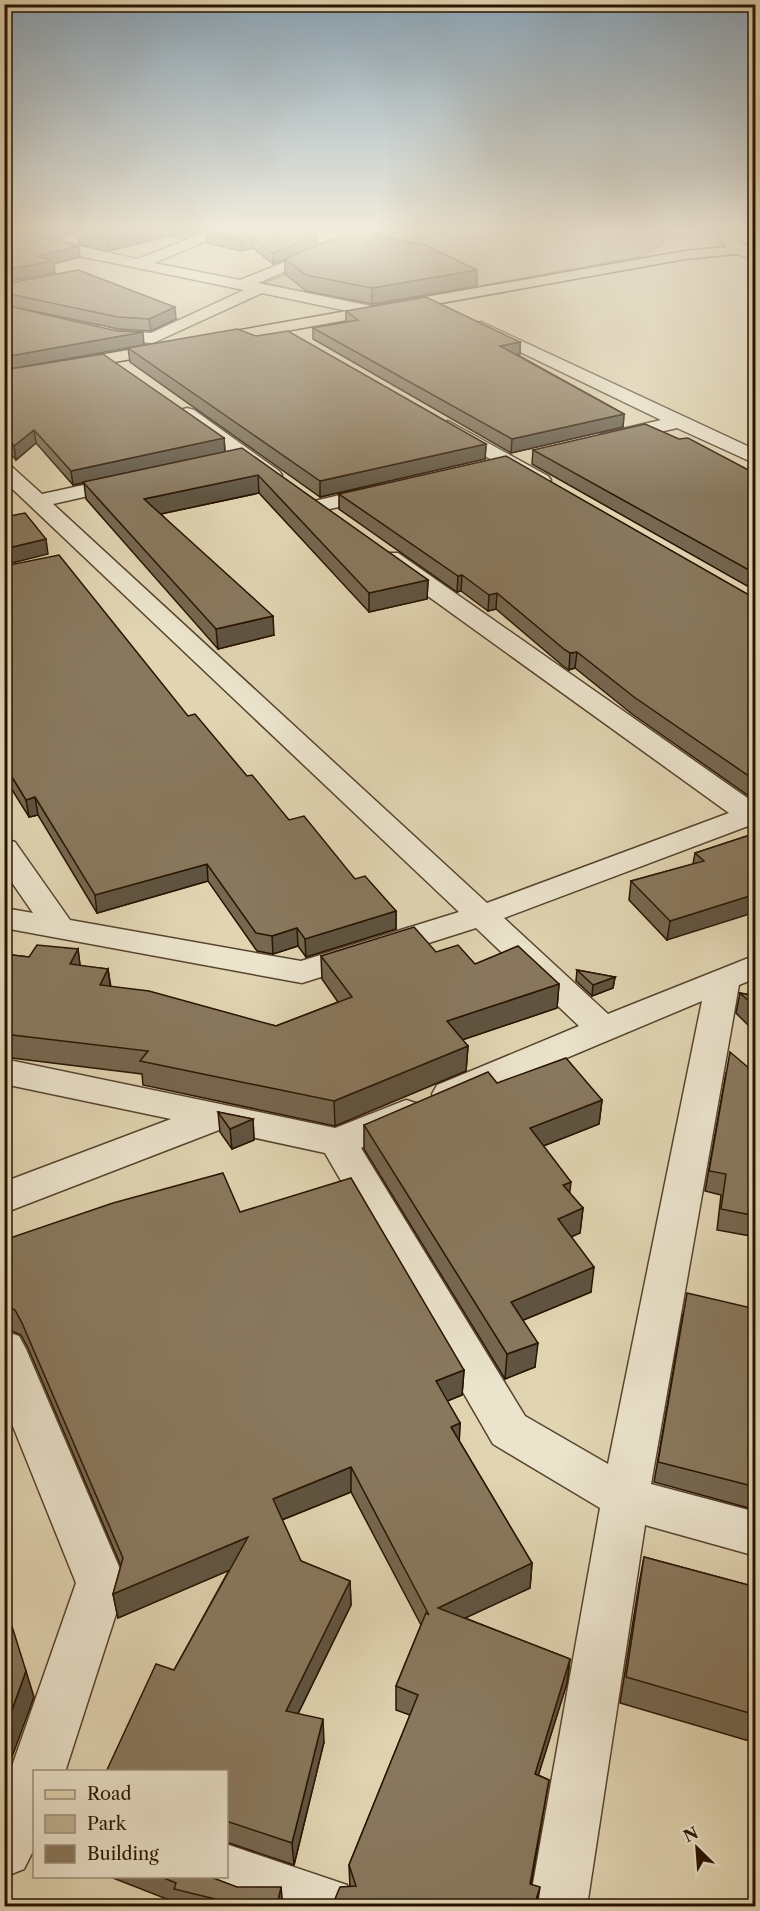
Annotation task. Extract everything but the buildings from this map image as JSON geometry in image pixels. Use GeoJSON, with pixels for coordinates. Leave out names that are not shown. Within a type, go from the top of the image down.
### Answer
{"type":"FeatureCollection","features":[{"type":"Feature","properties":{"kind":"main road"},"geometry":{"type":"LineString","coordinates":[[4,377],[109,358],[157,344],[331,318]]}},
{"type":"Feature","properties":{"kind":"street"},"geometry":{"type":"LineString","coordinates":[[88,327],[157,344],[205,318]]}},
{"type":"Feature","properties":{"kind":"street"},"geometry":{"type":"LineString","coordinates":[[462,318],[756,458]]}},
{"type":"Feature","properties":{"kind":"street"},"geometry":{"type":"LineString","coordinates":[[277,328],[307,345]]}},
{"type":"Feature","properties":{"kind":"street"},"geometry":{"type":"LineString","coordinates":[[109,358],[137,378]]}},
{"type":"Feature","properties":{"kind":"street"},"geometry":{"type":"LineString","coordinates":[[173,404],[336,520]]}},
{"type":"Feature","properties":{"kind":"street"},"geometry":{"type":"LineString","coordinates":[[427,415],[559,491]]}},
{"type":"Feature","properties":{"kind":"street"},"geometry":{"type":"LineString","coordinates":[[587,443],[678,422]]}},
{"type":"Feature","properties":{"kind":"street"},"geometry":{"type":"LineString","coordinates":[[223,461],[246,456]]}},
{"type":"Feature","properties":{"kind":"street"},"geometry":{"type":"LineString","coordinates":[[485,466],[530,456]]}},
{"type":"Feature","properties":{"kind":"street"},"geometry":{"type":"LineString","coordinates":[[4,470],[38,501],[82,556],[604,1030]]}},
{"type":"Feature","properties":{"kind":"street"},"geometry":{"type":"LineString","coordinates":[[38,501],[154,476]]}},
{"type":"Feature","properties":{"kind":"street"},"geometry":{"type":"LineString","coordinates":[[302,496],[407,485]]}},
{"type":"Feature","properties":{"kind":"street"},"geometry":{"type":"LineString","coordinates":[[375,548],[753,814]]}},
{"type":"Feature","properties":{"kind":"street"},"geometry":{"type":"LineString","coordinates":[[4,918],[302,972],[481,916],[753,814]]}},
{"type":"Feature","properties":{"kind":"street"},"geometry":{"type":"LineString","coordinates":[[4,848],[60,928]]}},
{"type":"Feature","properties":{"kind":"street"},"geometry":{"type":"LineString","coordinates":[[4,1071],[338,1142],[739,972]]}},
{"type":"Feature","properties":{"kind":"street"},"geometry":{"type":"LineString","coordinates":[[558,1906],[625,1498],[739,972]]}},
{"type":"Feature","properties":{"kind":"street"},"geometry":{"type":"LineString","coordinates":[[4,1198],[218,1116]]}},
{"type":"Feature","properties":{"kind":"street"},"geometry":{"type":"LineString","coordinates":[[338,1142],[509,1430],[625,1498],[756,1534]]}},
{"type":"Feature","properties":{"kind":"street"},"geometry":{"type":"LineString","coordinates":[[4,1349],[101,1583],[36,1770]]}},
{"type":"Feature","properties":{"kind":"street"},"geometry":{"type":"LineString","coordinates":[[24,1803],[33,1777]]}},
{"type":"Feature","properties":{"kind":"street"},"geometry":{"type":"LineString","coordinates":[[228,1874],[326,1906]]}}]}
